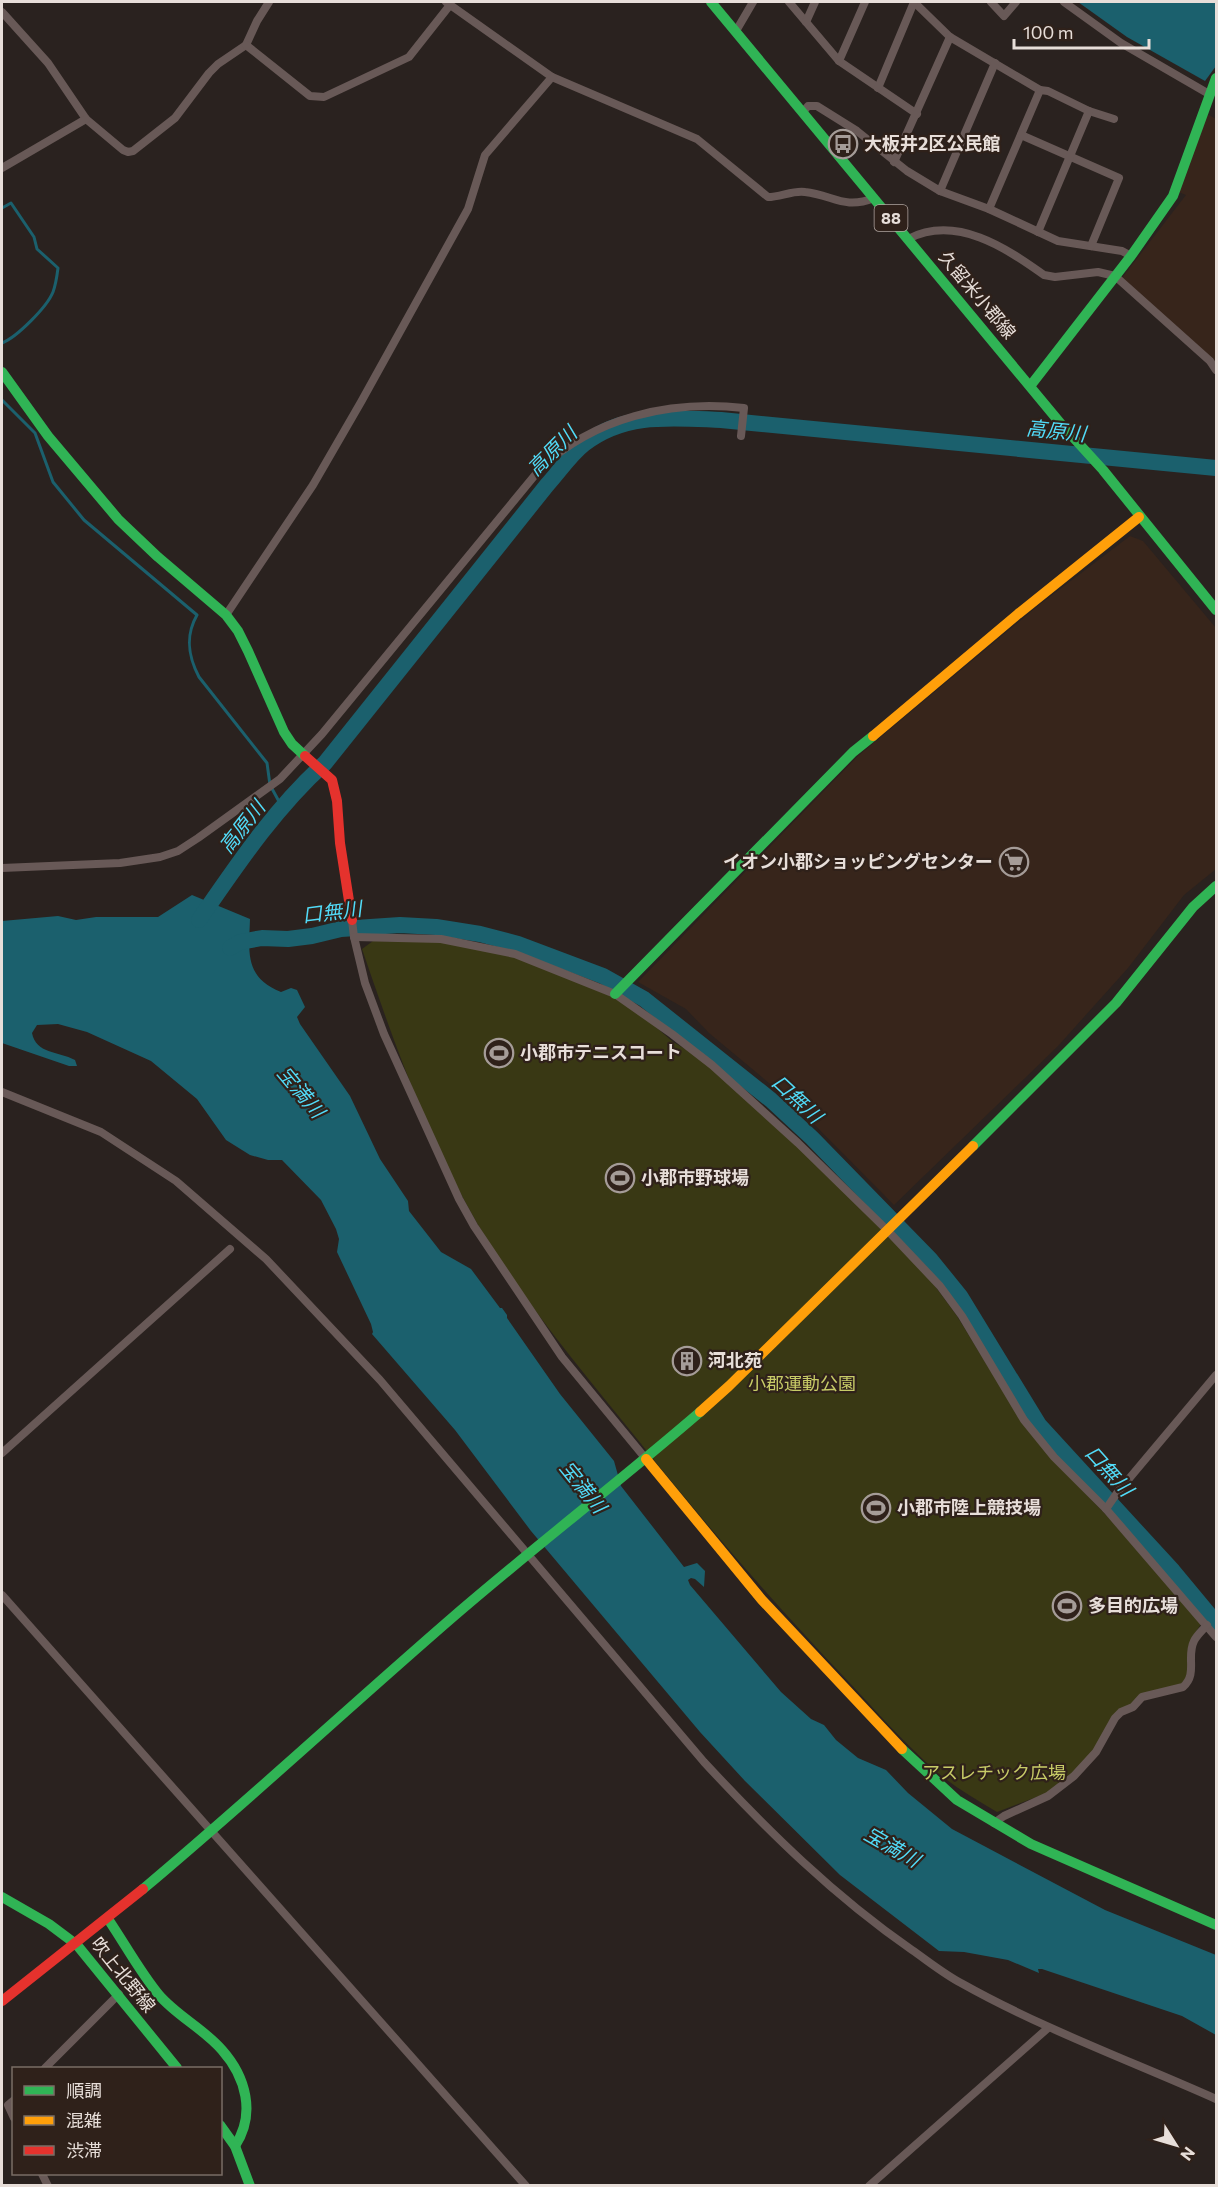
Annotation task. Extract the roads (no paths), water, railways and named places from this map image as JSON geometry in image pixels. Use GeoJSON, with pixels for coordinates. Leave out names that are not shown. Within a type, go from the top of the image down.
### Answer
{"type":"FeatureCollection","features":[{"type":"Feature","properties":{"kind":"street"},"geometry":{"type":"LineString","coordinates":[[2,12],[48,63],[86,119],[128,152],[133,151],[175,118],[209,73],[246,45],[269,2]]}},
{"type":"Feature","properties":{"kind":"street","name":"久留米小郡線"},"geometry":{"type":"LineString","coordinates":[[711,2],[1099,465],[1216,610]]}},
{"type":"Feature","properties":{"kind":"street"},"geometry":{"type":"LineString","coordinates":[[736,31],[753,2]]}},
{"type":"Feature","properties":{"kind":"street"},"geometry":{"type":"LineString","coordinates":[[789,2],[839,61],[917,114]]}},
{"type":"Feature","properties":{"kind":"street"},"geometry":{"type":"LineString","coordinates":[[806,21],[815,2]]}},
{"type":"Feature","properties":{"kind":"street"},"geometry":{"type":"LineString","coordinates":[[839,61],[865,2]]}},
{"type":"Feature","properties":{"kind":"street"},"geometry":{"type":"LineString","coordinates":[[878,88],[914,2],[951,37],[1040,90],[1048,91],[1089,111],[1114,119]]}},
{"type":"Feature","properties":{"kind":"street"},"geometry":{"type":"LineString","coordinates":[[991,2],[1004,16],[1016,2]]}},
{"type":"Feature","properties":{"kind":"street"},"geometry":{"type":"LineString","coordinates":[[1064,2],[1121,43],[1209,94]]}},
{"type":"Feature","properties":{"kind":"street"},"geometry":{"type":"LineString","coordinates":[[246,45],[310,96],[324,97],[409,57],[450,3],[552,76],[698,139],[768,197],[786,196],[802,191],[844,203],[861,203],[874,198]]}},
{"type":"Feature","properties":{"kind":"street"},"geometry":{"type":"LineString","coordinates":[[894,162],[951,37]]}},
{"type":"Feature","properties":{"kind":"street"},"geometry":{"type":"LineString","coordinates":[[940,191],[995,63]]}},
{"type":"Feature","properties":{"kind":"street"},"geometry":{"type":"LineString","coordinates":[[226,615],[313,485],[366,392],[468,209],[484,155],[552,76]]}},
{"type":"Feature","properties":{"kind":"street"},"geometry":{"type":"LineString","coordinates":[[1031,385],[1131,256],[1173,196],[1216,78]]}},
{"type":"Feature","properties":{"kind":"street"},"geometry":{"type":"LineString","coordinates":[[989,210],[1040,90]]}},
{"type":"Feature","properties":{"kind":"street"},"geometry":{"type":"LineString","coordinates":[[803,112],[808,106],[817,106],[857,131],[922,182],[940,191],[1058,241],[1122,251],[1131,256]]}},
{"type":"Feature","properties":{"kind":"street"},"geometry":{"type":"LineString","coordinates":[[1038,232],[1089,111]]}},
{"type":"Feature","properties":{"kind":"street"},"geometry":{"type":"LineString","coordinates":[[2,168],[86,119]]}},
{"type":"Feature","properties":{"kind":"street"},"geometry":{"type":"LineString","coordinates":[[1021,135],[1119,177],[1091,246]]}},
{"type":"Feature","properties":{"kind":"street"},"geometry":{"type":"LineString","coordinates":[[908,239],[927,232],[965,231],[986,240],[1044,275],[1055,277],[1098,272],[1115,276],[1210,361],[1216,370]]}},
{"type":"Feature","properties":{"kind":"street"},"geometry":{"type":"LineString","coordinates":[[2,372],[48,436],[118,519],[226,615],[238,631],[248,651],[284,732],[292,744],[332,780],[337,801],[340,843],[354,937],[365,983],[399,1070],[468,1217],[562,1357],[642,1462],[762,1600],[848,1692],[932,1778],[957,1800],[1031,1844],[1216,1925]]}},
{"type":"Feature","properties":{"kind":"street"},"geometry":{"type":"LineString","coordinates":[[2,868],[120,863],[160,857],[178,851],[198,838],[280,778],[304,755],[533,478],[558,452],[590,433],[622,419],[648,412],[705,405],[744,408],[741,434]]}},
{"type":"Feature","properties":{"kind":"street"},"geometry":{"type":"LineString","coordinates":[[615,994],[853,752],[1018,614],[1139,517]]}},
{"type":"Feature","properties":{"kind":"street"},"geometry":{"type":"LineString","coordinates":[[2,2001],[108,1920],[528,1553],[642,1462],[770,1348],[1086,1035],[1193,907],[1216,886]]}},
{"type":"Feature","properties":{"kind":"street"},"geometry":{"type":"LineString","coordinates":[[354,937],[441,939],[515,954],[615,994],[712,1065],[798,1143],[888,1231],[940,1286],[962,1316],[1024,1420],[1054,1457],[1106,1509],[1216,1637]]}},
{"type":"Feature","properties":{"kind":"street"},"geometry":{"type":"LineString","coordinates":[[2,1092],[102,1132],[176,1181],[258,1252],[349,1345],[704,1762],[759,1821],[863,1914],[958,1982],[1048,2028],[1216,2099]]}},
{"type":"Feature","properties":{"kind":"street"},"geometry":{"type":"LineString","coordinates":[[2,1453],[230,1249]]}},
{"type":"Feature","properties":{"kind":"street"},"geometry":{"type":"LineString","coordinates":[[1106,1509],[1216,1375]]}},
{"type":"Feature","properties":{"kind":"street"},"geometry":{"type":"LineString","coordinates":[[2,1595],[526,2186]]}},
{"type":"Feature","properties":{"kind":"street"},"geometry":{"type":"LineString","coordinates":[[994,1823],[1048,1796],[1074,1776],[1096,1752],[1115,1718],[1121,1712],[1133,1707],[1142,1697],[1186,1685],[1192,1675],[1194,1641],[1207,1625]]}},
{"type":"Feature","properties":{"kind":"street","name":"吹上北野線"},"geometry":{"type":"LineString","coordinates":[[2,1897],[49,1924],[77,1945],[176,2067]]}},
{"type":"Feature","properties":{"kind":"street"},"geometry":{"type":"LineString","coordinates":[[108,1920],[160,1996],[222,2050],[240,2077],[248,2107],[243,2134],[235,2146]]}},
{"type":"Feature","properties":{"kind":"street"},"geometry":{"type":"LineString","coordinates":[[46,2067],[118,1994]]}},
{"type":"Feature","properties":{"kind":"street"},"geometry":{"type":"LineString","coordinates":[[869,2186],[1048,2028]]}},
{"type":"Feature","properties":{"kind":"street"},"geometry":{"type":"LineString","coordinates":[[222,2128],[235,2146],[250,2186]]}},
{"type":"Feature","properties":{"kind":"water"},"geometry":{"type":"Polygon","coordinates":[[[1078,2],[1215,2],[1216,66],[1205,81],[1127,37],[1078,2]]]}},
{"type":"Feature","properties":{"kind":"water","name":"宝満川"},"geometry":{"type":"Polygon","coordinates":[[[192,895],[250,919],[250,953],[255,971],[260,979],[281,992],[291,988],[297,990],[305,1007],[297,1017],[300,1024],[350,1096],[380,1159],[408,1201],[409,1211],[441,1252],[471,1269],[502,1308],[560,1394],[614,1461],[621,1486],[684,1567],[697,1563],[705,1571],[704,1587],[691,1578],[688,1580],[690,1585],[781,1692],[811,1719],[824,1725],[836,1740],[858,1758],[886,1770],[908,1793],[952,1829],[1105,1910],[1216,1955],[1216,2035],[1182,2016],[1042,1969],[1038,1969],[1039,1973],[1008,1960],[964,1952],[939,1951],[840,1875],[745,1781],[700,1732],[531,1531],[455,1430],[372,1334],[371,1324],[337,1252],[339,1239],[336,1229],[321,1200],[282,1160],[268,1160],[250,1155],[226,1140],[197,1099],[151,1061],[87,1032],[58,1024],[37,1025],[32,1033],[38,1045],[75,1060],[77,1066],[69,1066],[2,1043],[2,921],[58,916],[76,920],[96,917],[158,917],[192,895]]]}},
{"type":"Feature","properties":{"kind":"waterway"},"geometry":{"type":"LineString","coordinates":[[2,208],[11,203],[34,237],[37,249],[58,268],[53,292],[45,305],[23,328],[2,343]]}},
{"type":"Feature","properties":{"kind":"waterway"},"geometry":{"type":"LineString","coordinates":[[2,400],[35,433],[53,482],[84,520],[197,615],[189,638],[190,654],[195,669],[267,763],[270,785],[282,807]]}},
{"type":"Feature","properties":{"kind":"waterway","name":"高原川"},"geometry":{"type":"LineString","coordinates":[[199,920],[273,818],[325,763],[574,453],[584,444],[616,426],[667,418],[721,420],[1216,468]]}},
{"type":"Feature","properties":{"kind":"waterway","name":"口無川"},"geometry":{"type":"LineString","coordinates":[[230,948],[240,942],[262,938],[288,939],[341,929],[400,925],[436,927],[480,934],[518,944],[603,976],[644,999],[771,1100],[812,1138],[930,1259],[960,1296],[1039,1425],[1173,1571],[1216,1623]]}},
{"type":"Feature","properties":{"kind":"place","name":"大板井2区公民館"},"geometry":{"type":"Point","coordinates":[843,144]}},
{"type":"Feature","properties":{"kind":"place","name":"イオン小郡ショッピングセンター"},"geometry":{"type":"Point","coordinates":[1014,862]}},
{"type":"Feature","properties":{"kind":"place","name":"小郡市テニスコート"},"geometry":{"type":"Point","coordinates":[499,1053]}},
{"type":"Feature","properties":{"kind":"place","name":"小郡市野球場"},"geometry":{"type":"Point","coordinates":[620,1178]}},
{"type":"Feature","properties":{"kind":"place","name":"河北苑"},"geometry":{"type":"Point","coordinates":[687,1361]}},
{"type":"Feature","properties":{"kind":"place","name":"小郡市陸上競技場"},"geometry":{"type":"Point","coordinates":[876,1508]}},
{"type":"Feature","properties":{"kind":"place","name":"多目的広場"},"geometry":{"type":"Point","coordinates":[1067,1606]}},
{"type":"Feature","properties":{"kind":"park label","name":"小郡運動公園"},"geometry":{"type":"Point","coordinates":[802,1384]}},
{"type":"Feature","properties":{"kind":"park label","name":"アスレチック広場"},"geometry":{"type":"Point","coordinates":[994,1773]}}]}
